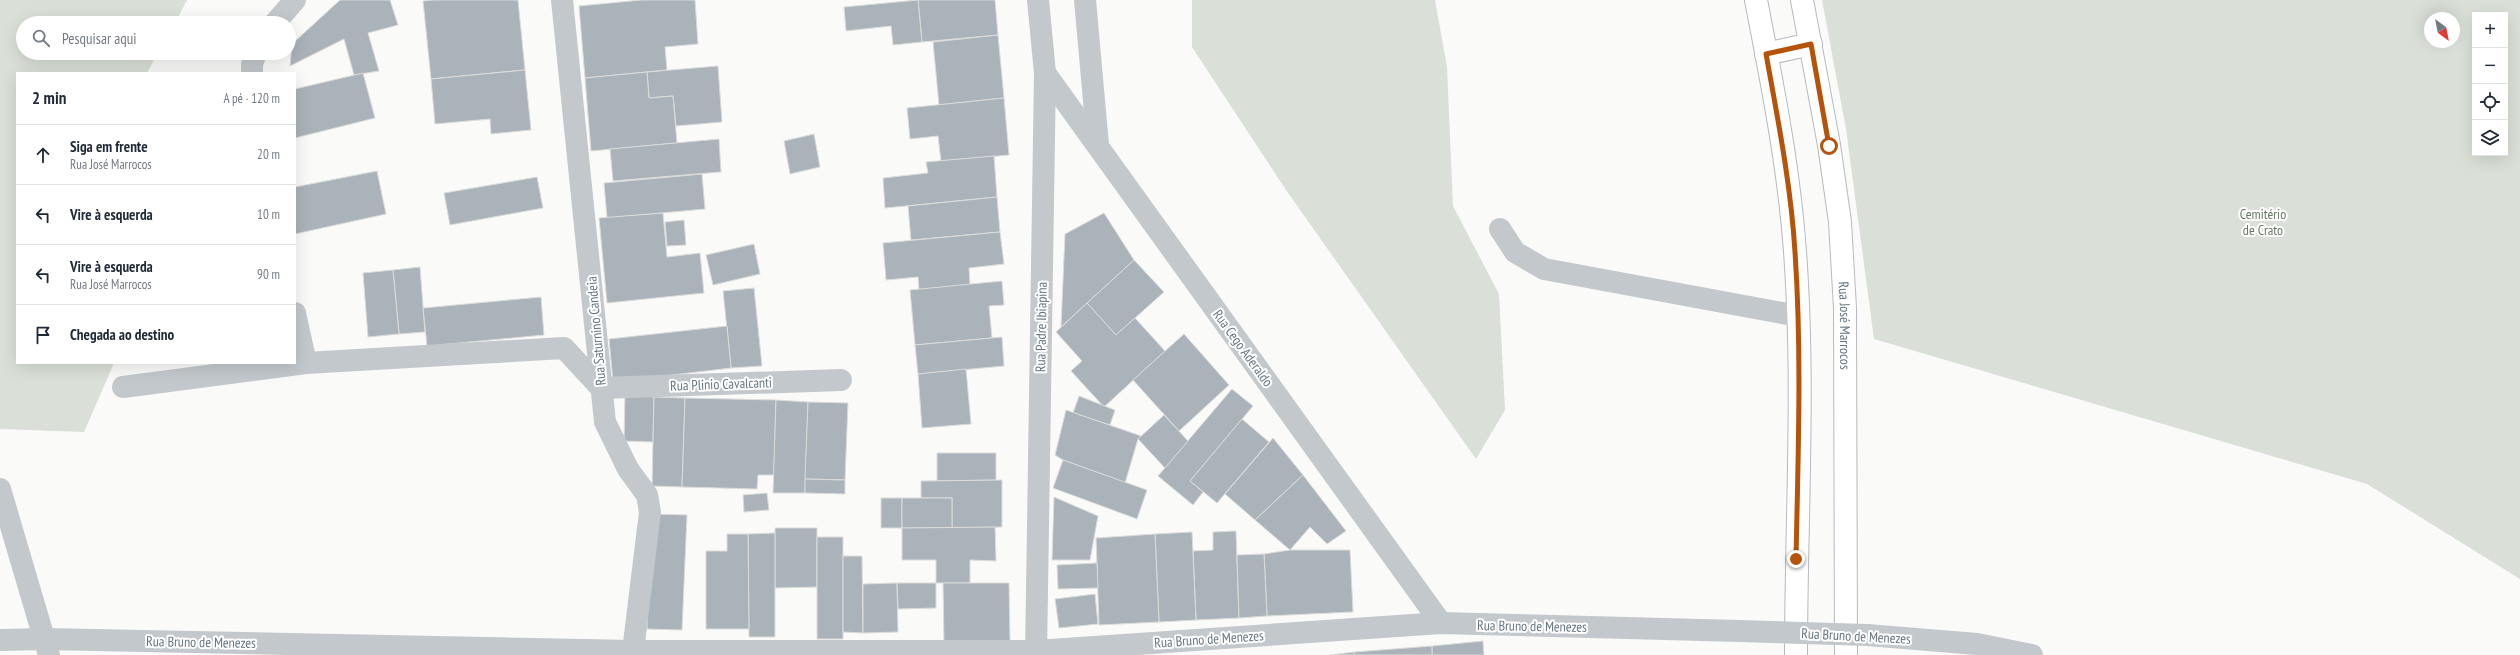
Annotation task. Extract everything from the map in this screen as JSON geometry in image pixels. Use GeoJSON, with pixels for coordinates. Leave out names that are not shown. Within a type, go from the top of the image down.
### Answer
{"type":"FeatureCollection","features":[{"type":"Feature","properties":{"kind":"main road"},"geometry":{"type":"LineString","coordinates":[[1756,0],[1788,177],[1798,316],[1800,366],[1796,655]]}},
{"type":"Feature","properties":{"kind":"main road","name":"Rua José Marrocos"},"geometry":{"type":"LineString","coordinates":[[1802,0],[1811,44],[1840,222],[1845,308],[1846,655]]}},
{"type":"Feature","properties":{"kind":"main road"},"geometry":{"type":"LineString","coordinates":[[1766,54],[1811,44]]}},
{"type":"Feature","properties":{"kind":"street"},"geometry":{"type":"LineString","coordinates":[[281,16],[295,0]]}},
{"type":"Feature","properties":{"kind":"street","name":"Rua Saturnino Candeia"},"geometry":{"type":"LineString","coordinates":[[562,0],[605,422],[628,469],[647,495],[650,512],[633,651]]}},
{"type":"Feature","properties":{"kind":"street","name":"Rua Padre Ibiapina"},"geometry":{"type":"LineString","coordinates":[[1036,653],[1045,73],[1038,0]]}},
{"type":"Feature","properties":{"kind":"street"},"geometry":{"type":"LineString","coordinates":[[1084,0],[1098,146]]}},
{"type":"Feature","properties":{"kind":"street"},"geometry":{"type":"LineString","coordinates":[[252,72],[253,60]]}},
{"type":"Feature","properties":{"kind":"street","name":"Rua Cego Aderaldo"},"geometry":{"type":"LineString","coordinates":[[1045,73],[1441,623]]}},
{"type":"Feature","properties":{"kind":"street"},"geometry":{"type":"LineString","coordinates":[[1500,229],[1515,252],[1544,270],[1798,316]]}},
{"type":"Feature","properties":{"kind":"street"},"geometry":{"type":"LineString","coordinates":[[296,318],[306,363]]}},
{"type":"Feature","properties":{"kind":"street"},"geometry":{"type":"LineString","coordinates":[[123,387],[306,363],[564,348],[601,388]]}},
{"type":"Feature","properties":{"kind":"street","name":"Rua Plinio Cavalcanti"},"geometry":{"type":"LineString","coordinates":[[601,388],[841,380]]}},
{"type":"Feature","properties":{"kind":"street"},"geometry":{"type":"LineString","coordinates":[[0,489],[46,647]]}},
{"type":"Feature","properties":{"kind":"street","name":"Rua Bruno de Menezes"},"geometry":{"type":"LineString","coordinates":[[0,640],[46,647],[1036,653],[1441,623],[1866,635],[1977,644],[2032,655]]}},
{"type":"Feature","properties":{"kind":"green space"},"geometry":{"type":"Polygon","coordinates":[[[0,0],[187,0],[179,16],[16,16],[16,60],[154,60],[148,72],[16,72],[16,364],[114,364],[84,432],[0,429],[0,0]]]}},
{"type":"Feature","properties":{"kind":"green space"},"geometry":{"type":"Polygon","coordinates":[[[1192,0],[1435,0],[1447,67],[1453,206],[1499,294],[1505,410],[1476,459],[1286,190],[1192,47],[1192,0]]]}},
{"type":"Feature","properties":{"kind":"green space","name":"Cemitério de Crato"},"geometry":{"type":"Polygon","coordinates":[[[1822,0],[2520,0],[2520,579],[2367,484],[1874,339],[1846,129],[1822,0]]]}},
{"type":"Feature","properties":{"kind":"building"},"geometry":{"type":"Polygon","coordinates":[[[340,0],[390,0],[398,25],[368,33],[379,71],[354,75],[344,39],[290,66],[291,60],[296,60],[296,40],[340,0]]]}},
{"type":"Feature","properties":{"kind":"building"},"geometry":{"type":"Polygon","coordinates":[[[518,0],[525,70],[431,79],[423,1],[518,0]]]}},
{"type":"Feature","properties":{"kind":"building"},"geometry":{"type":"Polygon","coordinates":[[[641,0],[695,0],[698,44],[665,47],[667,70],[585,78],[579,6],[641,0]]]}},
{"type":"Feature","properties":{"kind":"building"},"geometry":{"type":"Polygon","coordinates":[[[918,0],[995,0],[998,35],[922,42],[918,0]]]}},
{"type":"Feature","properties":{"kind":"building"},"geometry":{"type":"Polygon","coordinates":[[[918,0],[922,42],[893,45],[891,26],[846,31],[844,7],[918,0]]]}},
{"type":"Feature","properties":{"kind":"building"},"geometry":{"type":"Polygon","coordinates":[[[998,35],[1004,98],[939,105],[933,42],[998,35]]]}},
{"type":"Feature","properties":{"kind":"building"},"geometry":{"type":"Polygon","coordinates":[[[718,66],[722,122],[676,126],[673,96],[649,98],[647,72],[718,66]]]}},
{"type":"Feature","properties":{"kind":"building"},"geometry":{"type":"Polygon","coordinates":[[[525,70],[531,130],[491,134],[490,119],[435,124],[431,79],[525,70]]]}},
{"type":"Feature","properties":{"kind":"building"},"geometry":{"type":"Polygon","coordinates":[[[647,72],[649,98],[673,96],[677,143],[591,151],[585,78],[647,72]]]}},
{"type":"Feature","properties":{"kind":"building"},"geometry":{"type":"Polygon","coordinates":[[[363,73],[375,118],[296,138],[296,89],[363,73]]]}},
{"type":"Feature","properties":{"kind":"building"},"geometry":{"type":"Polygon","coordinates":[[[1004,98],[1009,155],[941,161],[938,136],[910,139],[907,108],[1004,98]]]}},
{"type":"Feature","properties":{"kind":"building"},"geometry":{"type":"Polygon","coordinates":[[[814,134],[820,167],[790,174],[784,141],[814,134]]]}},
{"type":"Feature","properties":{"kind":"building"},"geometry":{"type":"Polygon","coordinates":[[[719,139],[721,172],[613,181],[610,149],[719,139]]]}},
{"type":"Feature","properties":{"kind":"building"},"geometry":{"type":"Polygon","coordinates":[[[994,156],[997,197],[885,208],[883,178],[928,173],[926,162],[994,156]]]}},
{"type":"Feature","properties":{"kind":"building"},"geometry":{"type":"Polygon","coordinates":[[[377,171],[386,214],[296,234],[296,187],[377,171]]]}},
{"type":"Feature","properties":{"kind":"building"},"geometry":{"type":"Polygon","coordinates":[[[702,174],[705,209],[607,218],[604,183],[702,174]]]}},
{"type":"Feature","properties":{"kind":"building"},"geometry":{"type":"Polygon","coordinates":[[[537,177],[543,208],[450,225],[444,193],[537,177]]]}},
{"type":"Feature","properties":{"kind":"building"},"geometry":{"type":"Polygon","coordinates":[[[997,197],[1000,232],[911,240],[908,206],[997,197]]]}},
{"type":"Feature","properties":{"kind":"building"},"geometry":{"type":"Polygon","coordinates":[[[663,213],[667,257],[700,253],[704,293],[607,303],[599,218],[663,213]]]}},
{"type":"Feature","properties":{"kind":"building"},"geometry":{"type":"Polygon","coordinates":[[[1104,213],[1134,260],[1061,327],[1065,234],[1104,213]]]}},
{"type":"Feature","properties":{"kind":"building"},"geometry":{"type":"Polygon","coordinates":[[[684,220],[686,245],[667,246],[665,222],[684,220]]]}},
{"type":"Feature","properties":{"kind":"building"},"geometry":{"type":"Polygon","coordinates":[[[1000,232],[1004,264],[969,268],[970,285],[919,290],[918,277],[886,280],[883,243],[1000,232]]]}},
{"type":"Feature","properties":{"kind":"building"},"geometry":{"type":"Polygon","coordinates":[[[754,244],[760,274],[713,285],[706,255],[754,244]]]}},
{"type":"Feature","properties":{"kind":"building"},"geometry":{"type":"Polygon","coordinates":[[[1134,260],[1164,292],[1116,335],[1087,303],[1134,260]]]}},
{"type":"Feature","properties":{"kind":"building"},"geometry":{"type":"Polygon","coordinates":[[[420,267],[425,332],[399,334],[393,270],[420,267]]]}},
{"type":"Feature","properties":{"kind":"building"},"geometry":{"type":"Polygon","coordinates":[[[393,270],[399,334],[368,337],[363,273],[393,270]]]}},
{"type":"Feature","properties":{"kind":"building"},"geometry":{"type":"Polygon","coordinates":[[[1002,281],[1004,305],[989,306],[992,338],[915,345],[910,290],[1002,281]]]}},
{"type":"Feature","properties":{"kind":"building"},"geometry":{"type":"Polygon","coordinates":[[[754,288],[762,366],[731,368],[723,291],[754,288]]]}},
{"type":"Feature","properties":{"kind":"building"},"geometry":{"type":"Polygon","coordinates":[[[541,297],[544,335],[427,346],[423,308],[541,297]]]}},
{"type":"Feature","properties":{"kind":"building"},"geometry":{"type":"Polygon","coordinates":[[[1087,303],[1116,335],[1135,318],[1165,351],[1104,407],[1071,371],[1082,361],[1056,332],[1087,303]]]}},
{"type":"Feature","properties":{"kind":"building"},"geometry":{"type":"Polygon","coordinates":[[[727,326],[731,368],[613,382],[609,339],[727,326]]]}},
{"type":"Feature","properties":{"kind":"building"},"geometry":{"type":"Polygon","coordinates":[[[1184,334],[1229,385],[1179,431],[1133,380],[1184,334]]]}},
{"type":"Feature","properties":{"kind":"building"},"geometry":{"type":"Polygon","coordinates":[[[1002,337],[1004,366],[918,374],[915,345],[1002,337]]]}},
{"type":"Feature","properties":{"kind":"building"},"geometry":{"type":"Polygon","coordinates":[[[966,369],[971,424],[922,428],[918,374],[966,369]]]}},
{"type":"Feature","properties":{"kind":"building"},"geometry":{"type":"Polygon","coordinates":[[[1232,389],[1253,406],[1190,481],[1203,492],[1193,505],[1158,476],[1232,389]]]}},
{"type":"Feature","properties":{"kind":"building"},"geometry":{"type":"Polygon","coordinates":[[[625,394],[654,397],[653,442],[624,441],[625,394]]]}},
{"type":"Feature","properties":{"kind":"building"},"geometry":{"type":"Polygon","coordinates":[[[1079,396],[1115,410],[1110,425],[1073,413],[1079,396]]]}},
{"type":"Feature","properties":{"kind":"building"},"geometry":{"type":"Polygon","coordinates":[[[654,397],[685,398],[682,487],[652,486],[654,397]]]}},
{"type":"Feature","properties":{"kind":"building"},"geometry":{"type":"Polygon","coordinates":[[[685,398],[776,400],[774,475],[758,475],[757,489],[682,487],[685,398]]]}},
{"type":"Feature","properties":{"kind":"building"},"geometry":{"type":"Polygon","coordinates":[[[776,400],[808,402],[805,493],[773,493],[776,400]]]}},
{"type":"Feature","properties":{"kind":"building"},"geometry":{"type":"Polygon","coordinates":[[[808,402],[848,403],[845,480],[805,479],[808,402]]]}},
{"type":"Feature","properties":{"kind":"building"},"geometry":{"type":"Polygon","coordinates":[[[1066,410],[1141,436],[1138,439],[1125,483],[1063,460],[1055,455],[1066,410]]]}},
{"type":"Feature","properties":{"kind":"building"},"geometry":{"type":"Polygon","coordinates":[[[1164,415],[1188,441],[1165,468],[1138,439],[1164,415]]]}},
{"type":"Feature","properties":{"kind":"building"},"geometry":{"type":"Polygon","coordinates":[[[1242,419],[1269,442],[1217,503],[1190,481],[1242,419]]]}},
{"type":"Feature","properties":{"kind":"building"},"geometry":{"type":"Polygon","coordinates":[[[1273,438],[1303,475],[1255,520],[1225,494],[1273,438]]]}},
{"type":"Feature","properties":{"kind":"building"},"geometry":{"type":"Polygon","coordinates":[[[937,453],[996,453],[996,480],[937,481],[937,453]]]}},
{"type":"Feature","properties":{"kind":"building"},"geometry":{"type":"Polygon","coordinates":[[[1063,460],[1147,490],[1137,519],[1053,488],[1063,460]]]}},
{"type":"Feature","properties":{"kind":"building"},"geometry":{"type":"Polygon","coordinates":[[[1303,475],[1346,531],[1327,544],[1310,527],[1290,550],[1255,520],[1303,475]]]}},
{"type":"Feature","properties":{"kind":"building"},"geometry":{"type":"Polygon","coordinates":[[[805,479],[845,480],[845,494],[805,493],[805,479]]]}},
{"type":"Feature","properties":{"kind":"building"},"geometry":{"type":"Polygon","coordinates":[[[1002,480],[1002,527],[952,528],[952,498],[921,498],[921,481],[1002,480]]]}},
{"type":"Feature","properties":{"kind":"building"},"geometry":{"type":"Polygon","coordinates":[[[767,493],[769,510],[744,512],[743,495],[767,493]]]}},
{"type":"Feature","properties":{"kind":"building"},"geometry":{"type":"Polygon","coordinates":[[[1054,497],[1098,516],[1090,560],[1052,560],[1054,497]]]}},
{"type":"Feature","properties":{"kind":"building"},"geometry":{"type":"Polygon","coordinates":[[[881,498],[902,498],[902,528],[881,528],[881,498]]]}},
{"type":"Feature","properties":{"kind":"building"},"geometry":{"type":"Polygon","coordinates":[[[902,498],[952,498],[952,528],[902,528],[902,498]]]}},
{"type":"Feature","properties":{"kind":"building"},"geometry":{"type":"Polygon","coordinates":[[[652,514],[687,515],[682,630],[647,629],[652,514]]]}},
{"type":"Feature","properties":{"kind":"building"},"geometry":{"type":"Polygon","coordinates":[[[995,527],[996,561],[970,560],[970,583],[936,583],[936,560],[902,560],[902,528],[995,527]]]}},
{"type":"Feature","properties":{"kind":"building"},"geometry":{"type":"Polygon","coordinates":[[[775,528],[817,528],[817,587],[775,588],[775,528]]]}},
{"type":"Feature","properties":{"kind":"building"},"geometry":{"type":"Polygon","coordinates":[[[1236,531],[1239,618],[1196,620],[1193,551],[1213,550],[1213,532],[1236,531]]]}},
{"type":"Feature","properties":{"kind":"building"},"geometry":{"type":"Polygon","coordinates":[[[1192,532],[1196,620],[1159,622],[1155,534],[1192,532]]]}},
{"type":"Feature","properties":{"kind":"building"},"geometry":{"type":"Polygon","coordinates":[[[775,533],[775,637],[749,637],[748,534],[775,533]]]}},
{"type":"Feature","properties":{"kind":"building"},"geometry":{"type":"Polygon","coordinates":[[[727,534],[748,534],[749,629],[706,629],[706,551],[727,551],[727,534]]]}},
{"type":"Feature","properties":{"kind":"building"},"geometry":{"type":"Polygon","coordinates":[[[1155,534],[1159,622],[1099,625],[1096,538],[1155,534]]]}},
{"type":"Feature","properties":{"kind":"building"},"geometry":{"type":"Polygon","coordinates":[[[817,537],[843,537],[843,639],[817,639],[817,537]]]}},
{"type":"Feature","properties":{"kind":"building"},"geometry":{"type":"Polygon","coordinates":[[[1290,550],[1350,550],[1353,612],[1267,616],[1264,554],[1290,550]]]}},
{"type":"Feature","properties":{"kind":"building"},"geometry":{"type":"Polygon","coordinates":[[[1264,554],[1267,616],[1239,618],[1237,555],[1264,554]]]}},
{"type":"Feature","properties":{"kind":"building"},"geometry":{"type":"Polygon","coordinates":[[[843,556],[862,556],[863,633],[843,632],[843,556]]]}},
{"type":"Feature","properties":{"kind":"building"},"geometry":{"type":"Polygon","coordinates":[[[1097,563],[1098,588],[1058,589],[1057,565],[1097,563]]]}},
{"type":"Feature","properties":{"kind":"building"},"geometry":{"type":"Polygon","coordinates":[[[897,583],[898,632],[863,633],[863,584],[897,583]]]}},
{"type":"Feature","properties":{"kind":"building"},"geometry":{"type":"Polygon","coordinates":[[[897,583],[936,583],[936,608],[898,609],[897,583]]]}},
{"type":"Feature","properties":{"kind":"building"},"geometry":{"type":"Polygon","coordinates":[[[943,583],[1009,583],[1010,643],[944,643],[943,583]]]}},
{"type":"Feature","properties":{"kind":"building"},"geometry":{"type":"Polygon","coordinates":[[[1095,594],[1098,624],[1059,628],[1055,599],[1095,594]]]}},
{"type":"Feature","properties":{"kind":"building"},"geometry":{"type":"Polygon","coordinates":[[[1483,641],[1484,655],[1432,655],[1432,646],[1483,641]]]}},
{"type":"Feature","properties":{"kind":"building"},"geometry":{"type":"Polygon","coordinates":[[[1432,646],[1432,655],[1354,655],[1354,652],[1432,646]]]}},
{"type":"Feature","properties":{"kind":"building"},"geometry":{"type":"Polygon","coordinates":[[[1354,652],[1354,655],[1330,655],[1354,652]]]}},
{"type":"Feature","properties":{"kind":"route"},"geometry":{"type":"LineString","coordinates":[[1796,559],[1800,366],[1795,252],[1788,177],[1766,54],[1811,44],[1829,146]]}}]}
